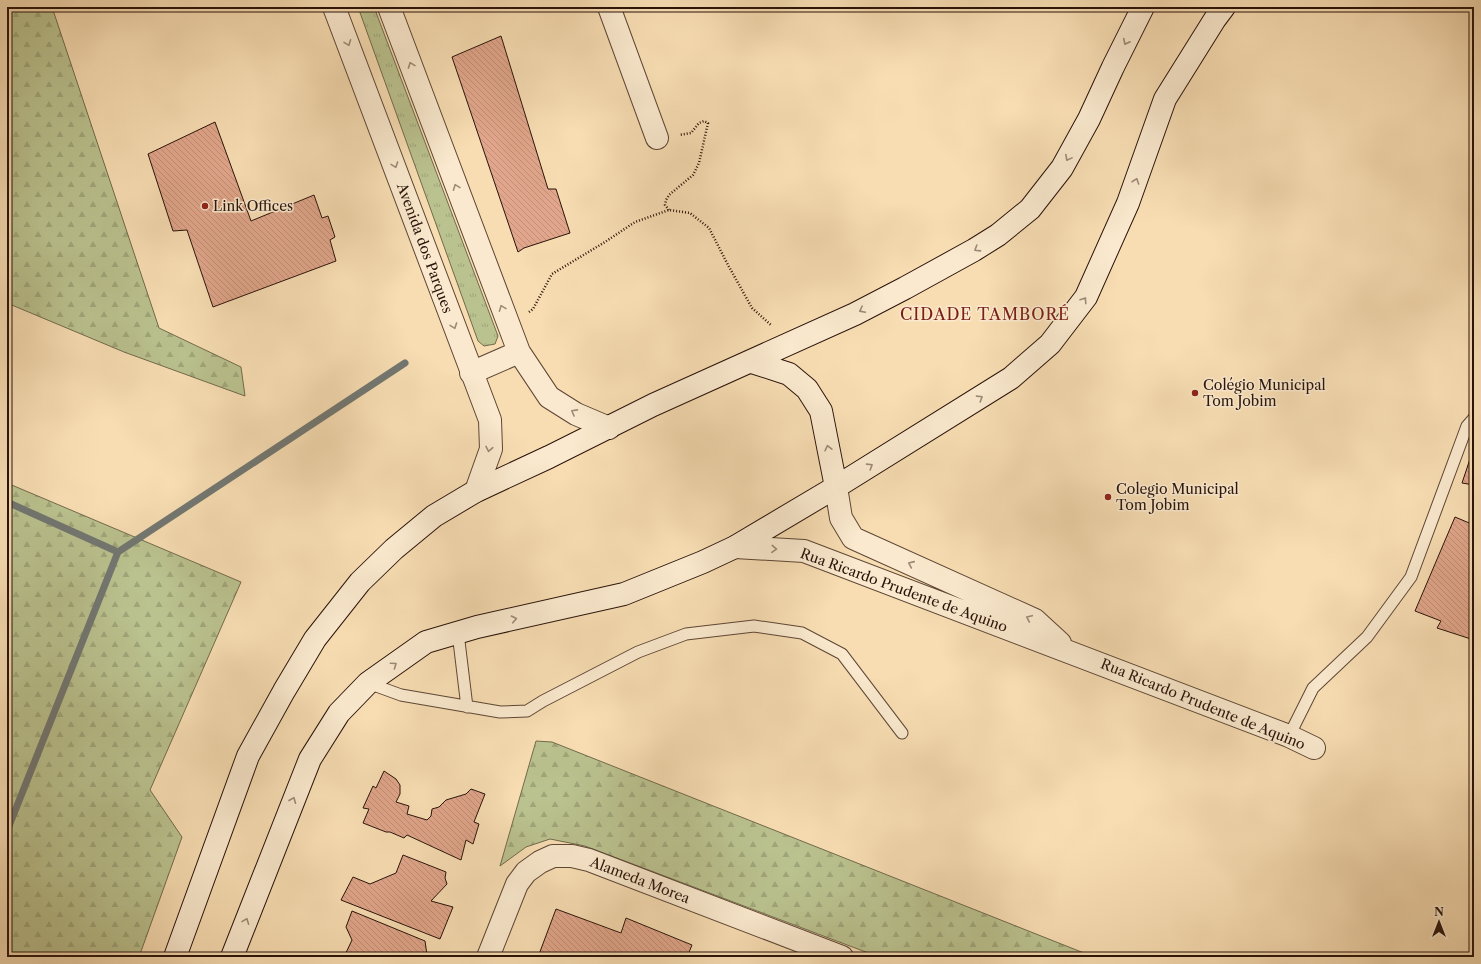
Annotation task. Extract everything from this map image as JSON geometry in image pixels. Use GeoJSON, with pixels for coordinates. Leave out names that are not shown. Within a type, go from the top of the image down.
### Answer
{"type":"FeatureCollection","features":[{"type":"Feature","properties":{"kind":"main road","name":"Avenida dos Parques"},"geometry":{"type":"LineString","coordinates":[[334,7],[390,151],[471,373],[490,420],[491,449],[476,490]]}},
{"type":"Feature","properties":{"kind":"main road"},"geometry":{"type":"LineString","coordinates":[[389,7],[518,352],[550,398],[576,414],[609,428]]}},
{"type":"Feature","properties":{"kind":"main road"},"geometry":{"type":"LineString","coordinates":[[609,7],[657,138]]}},
{"type":"Feature","properties":{"kind":"main road"},"geometry":{"type":"LineString","coordinates":[[175,957],[248,756],[284,691],[316,639],[360,582],[394,549],[434,516],[476,490],[549,457],[653,405],[752,362],[899,292],[998,235],[1030,209],[1062,168],[1089,119],[1143,7]]}},
{"type":"Feature","properties":{"kind":"main road"},"geometry":{"type":"LineString","coordinates":[[232,957],[310,758],[339,713],[368,683],[426,642],[477,627],[624,594],[703,562],[735,547],[1012,378],[1050,344],[1086,297],[1128,203],[1165,99],[1224,7]]}},
{"type":"Feature","properties":{"kind":"main road"},"geometry":{"type":"LineString","coordinates":[[471,373],[518,352]]}},
{"type":"Feature","properties":{"kind":"main road","name":"Rua Ricardo Prudente de Aquino"},"geometry":{"type":"LineString","coordinates":[[752,362],[789,374],[807,390],[821,411],[836,486],[840,518],[853,538],[1035,620],[1070,652]]}},
{"type":"Feature","properties":{"kind":"main road","name":"Rua Ricardo Prudente de Aquino"},"geometry":{"type":"LineString","coordinates":[[735,547],[804,551],[1289,736],[1314,748]]}},
{"type":"Feature","properties":{"kind":"main road","name":"Alameda Morea"},"geometry":{"type":"LineString","coordinates":[[488,957],[517,884],[526,872],[540,862],[553,856],[572,856],[589,860],[842,957]]}},
{"type":"Feature","properties":{"kind":"lane"},"geometry":{"type":"LineString","coordinates":[[1289,736],[1313,688],[1367,637],[1411,577],[1467,426],[1474,418]]}},
{"type":"Feature","properties":{"kind":"lane"},"geometry":{"type":"LineString","coordinates":[[368,683],[401,695],[467,707],[500,712],[527,711],[543,701],[638,652],[679,636],[754,626],[802,633],[842,654],[902,733]]}},
{"type":"Feature","properties":{"kind":"lane"},"geometry":{"type":"LineString","coordinates":[[458,633],[467,707]]}},
{"type":"Feature","properties":{"kind":"path"},"geometry":{"type":"LineString","coordinates":[[657,138],[691,133],[699,123],[704,121],[708,123],[699,163],[693,175],[669,195],[665,204],[669,210]]}},
{"type":"Feature","properties":{"kind":"path"},"geometry":{"type":"LineString","coordinates":[[510,331],[532,309],[552,274],[606,242],[635,222],[669,210],[690,213],[709,228],[752,308],[790,344]]}},
{"type":"Feature","properties":{"kind":"green space"},"geometry":{"type":"Polygon","coordinates":[[[7,7],[52,7],[159,328],[241,367],[245,396],[124,352],[7,303],[7,7]]]}},
{"type":"Feature","properties":{"kind":"green space"},"geometry":{"type":"Polygon","coordinates":[[[358,7],[374,7],[498,336],[495,344],[484,346],[478,341],[358,7]]]}},
{"type":"Feature","properties":{"kind":"green space"},"geometry":{"type":"Polygon","coordinates":[[[7,483],[241,582],[150,790],[182,837],[139,957],[7,957],[7,483]]]}},
{"type":"Feature","properties":{"kind":"green space"},"geometry":{"type":"Polygon","coordinates":[[[536,741],[552,742],[1094,957],[879,957],[585,846],[550,839],[526,847],[500,866],[536,741]]]}},
{"type":"Feature","properties":{"kind":"building"},"geometry":{"type":"Polygon","coordinates":[[[501,36],[548,189],[556,189],[570,233],[524,248],[518,252],[452,57],[501,36]]]}},
{"type":"Feature","properties":{"kind":"building","name":"Link Offices"},"geometry":{"type":"Polygon","coordinates":[[[215,122],[251,221],[314,195],[322,218],[328,216],[335,237],[330,240],[336,261],[213,307],[187,230],[173,231],[148,154],[215,122]]]}},
{"type":"Feature","properties":{"kind":"building"},"geometry":{"type":"Polygon","coordinates":[[[1474,447],[1474,485],[1462,483],[1474,447]]]}},
{"type":"Feature","properties":{"kind":"building"},"geometry":{"type":"Polygon","coordinates":[[[1455,517],[1474,525],[1474,640],[1437,628],[1441,621],[1415,611],[1455,517]]]}},
{"type":"Feature","properties":{"kind":"building"},"geometry":{"type":"Polygon","coordinates":[[[384,771],[396,779],[400,785],[400,794],[396,802],[409,806],[407,814],[427,820],[431,816],[432,809],[439,807],[446,800],[466,794],[471,789],[485,794],[474,822],[479,824],[473,844],[466,840],[461,860],[407,835],[404,838],[363,823],[369,809],[363,808],[373,786],[376,788],[384,771]]]}},
{"type":"Feature","properties":{"kind":"building"},"geometry":{"type":"Polygon","coordinates":[[[403,855],[446,872],[445,878],[447,884],[431,901],[453,907],[440,939],[341,900],[353,877],[370,884],[396,873],[403,855]]]}},
{"type":"Feature","properties":{"kind":"building"},"geometry":{"type":"Polygon","coordinates":[[[556,909],[621,933],[626,918],[692,945],[687,957],[538,957],[556,909]]]}},
{"type":"Feature","properties":{"kind":"building"},"geometry":{"type":"Polygon","coordinates":[[[352,911],[425,941],[427,955],[422,957],[344,957],[352,940],[346,927],[352,911]]]}},
{"type":"Feature","properties":{"kind":"waterway"},"geometry":{"type":"LineString","coordinates":[[7,831],[118,552],[405,363]]}},
{"type":"Feature","properties":{"kind":"waterway"},"geometry":{"type":"LineString","coordinates":[[7,502],[118,552]]}},
{"type":"Feature","properties":{"kind":"place","name":"Link Offices"},"geometry":{"type":"Point","coordinates":[205,206]}},
{"type":"Feature","properties":{"kind":"place","name":"Colégio Municipal Tom Jobim"},"geometry":{"type":"Point","coordinates":[1195,393]}},
{"type":"Feature","properties":{"kind":"place","name":"Colegio Municipal Tom Jobim"},"geometry":{"type":"Point","coordinates":[1108,497]}},
{"type":"Feature","properties":{"kind":"district","name":"CIDADE TAMBORÉ"},"geometry":{"type":"Point","coordinates":[985,314]}}]}
